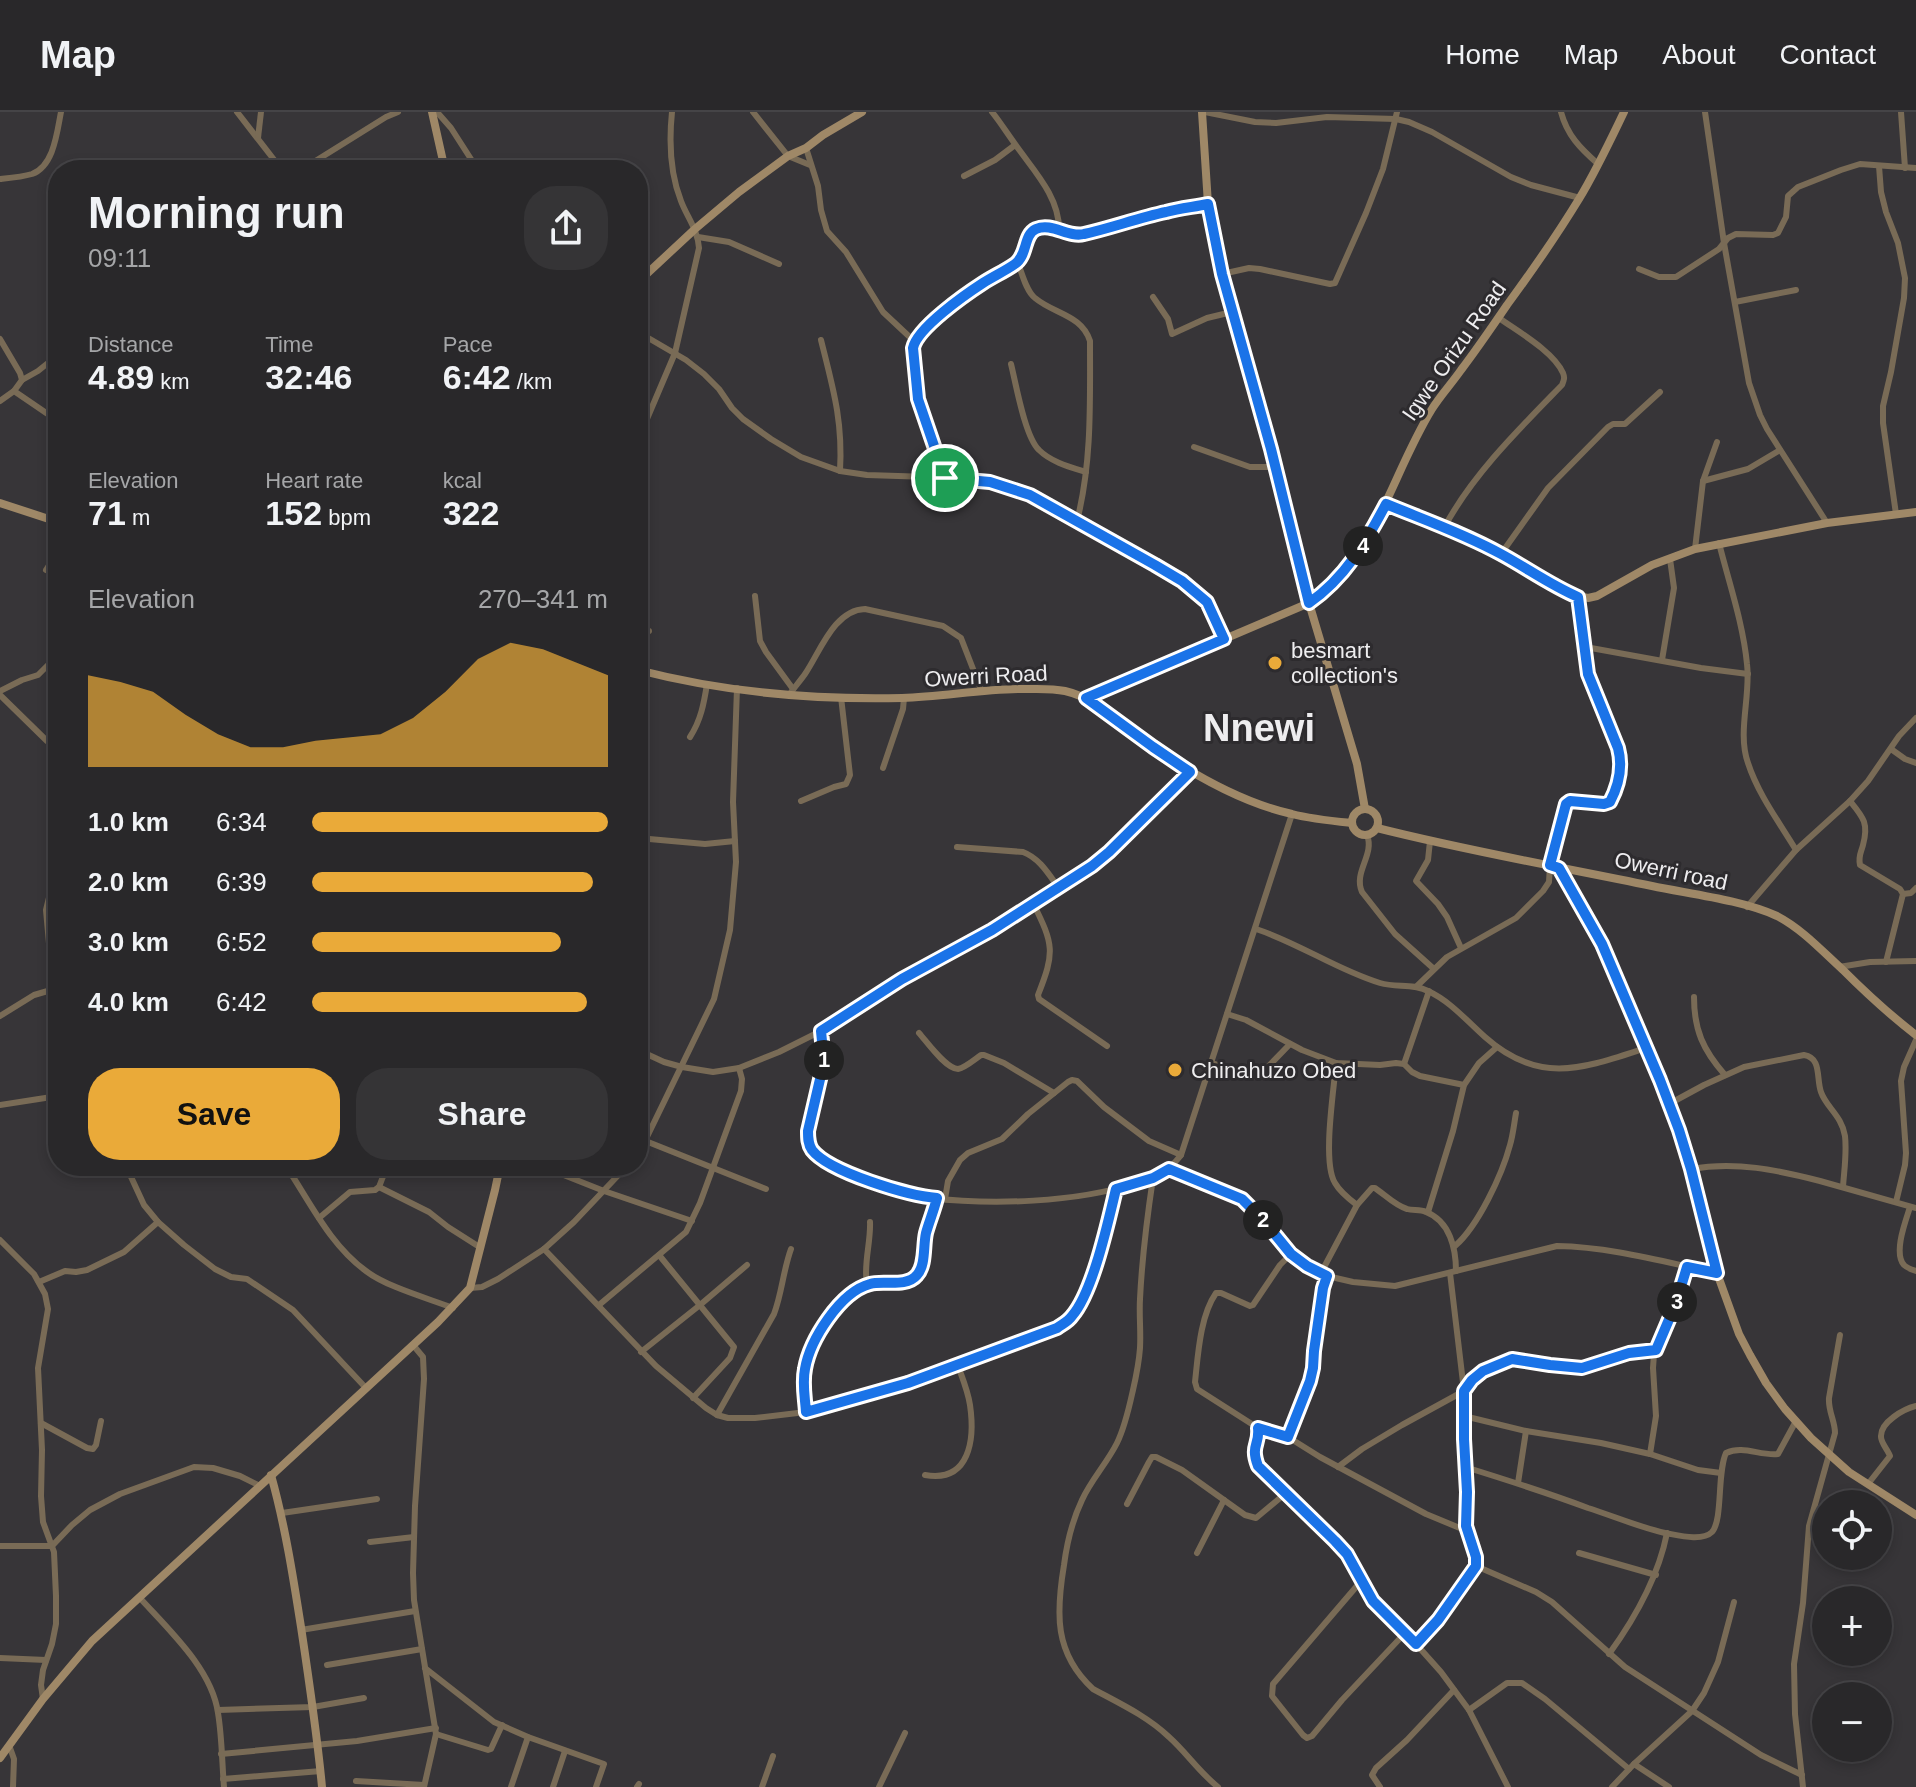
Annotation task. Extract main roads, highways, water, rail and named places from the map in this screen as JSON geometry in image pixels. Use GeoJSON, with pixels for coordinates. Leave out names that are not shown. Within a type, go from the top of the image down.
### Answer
{"type":"FeatureCollection","features":[{"type":"Feature","properties":{"kind":"main road"},"geometry":{"type":"LineString","coordinates":[[434,112],[443,160]]}},
{"type":"Feature","properties":{"kind":"main road"},"geometry":{"type":"LineString","coordinates":[[648,274],[697,233],[739,192],[788,156],[862,112]]}},
{"type":"Feature","properties":{"kind":"main road"},"geometry":{"type":"LineString","coordinates":[[1203,112],[1208,204],[1222,274],[1309,603],[1357,764],[1365,809]]}},
{"type":"Feature","properties":{"kind":"main road","name":"Igwe Orizu Road"},"geometry":{"type":"LineString","coordinates":[[1086,698],[1309,603],[1327,591],[1368,538],[1428,416],[1580,198],[1624,112]]}},
{"type":"Feature","properties":{"kind":"main road"},"geometry":{"type":"LineString","coordinates":[[0,503],[48,519]]}},
{"type":"Feature","properties":{"kind":"main road"},"geometry":{"type":"LineString","coordinates":[[1386,504],[1501,554],[1552,585],[1578,597],[1588,598],[1652,565],[1695,549],[1827,523],[1916,512]]}},
{"type":"Feature","properties":{"kind":"main road","name":"Owerri Road"},"geometry":{"type":"LineString","coordinates":[[648,672],[737,688],[841,697],[904,698],[1008,689],[1056,690],[1086,698],[1190,772],[1231,792],[1292,814],[1352,823]]}},
{"type":"Feature","properties":{"kind":"main road"},"geometry":{"type":"LineString","coordinates":[[1365,809],[1376,815],[1378,824],[1367,835],[1356,832],[1352,823],[1357,811],[1365,809]]}},
{"type":"Feature","properties":{"kind":"main road","name":"Owerri road"},"geometry":{"type":"LineString","coordinates":[[1377,828],[1765,911],[1808,938],[1916,1037]]}},
{"type":"Feature","properties":{"kind":"main road"},"geometry":{"type":"LineString","coordinates":[[1555,866],[1602,944],[1669,1104],[1691,1169],[1717,1273],[1750,1355],[1785,1409],[1829,1455],[1849,1472],[1916,1515]]}},
{"type":"Feature","properties":{"kind":"main road"},"geometry":{"type":"LineString","coordinates":[[0,1758],[43,1699],[92,1641],[453,1308],[470,1288],[498,1176]]}},
{"type":"Feature","properties":{"kind":"main road"},"geometry":{"type":"LineString","coordinates":[[271,1475],[282,1513],[313,1707],[322,1787]]}},
{"type":"Feature","properties":{"kind":"place","name":"besmart collection's"},"geometry":{"type":"Point","coordinates":[1275,663]}},
{"type":"Feature","properties":{"kind":"place","name":"Chinahuzo Obed"},"geometry":{"type":"Point","coordinates":[1175,1070]}},
{"type":"Feature","properties":{"kind":"district","name":"Nnewi"},"geometry":{"type":"Point","coordinates":[1259,728]}}]}
